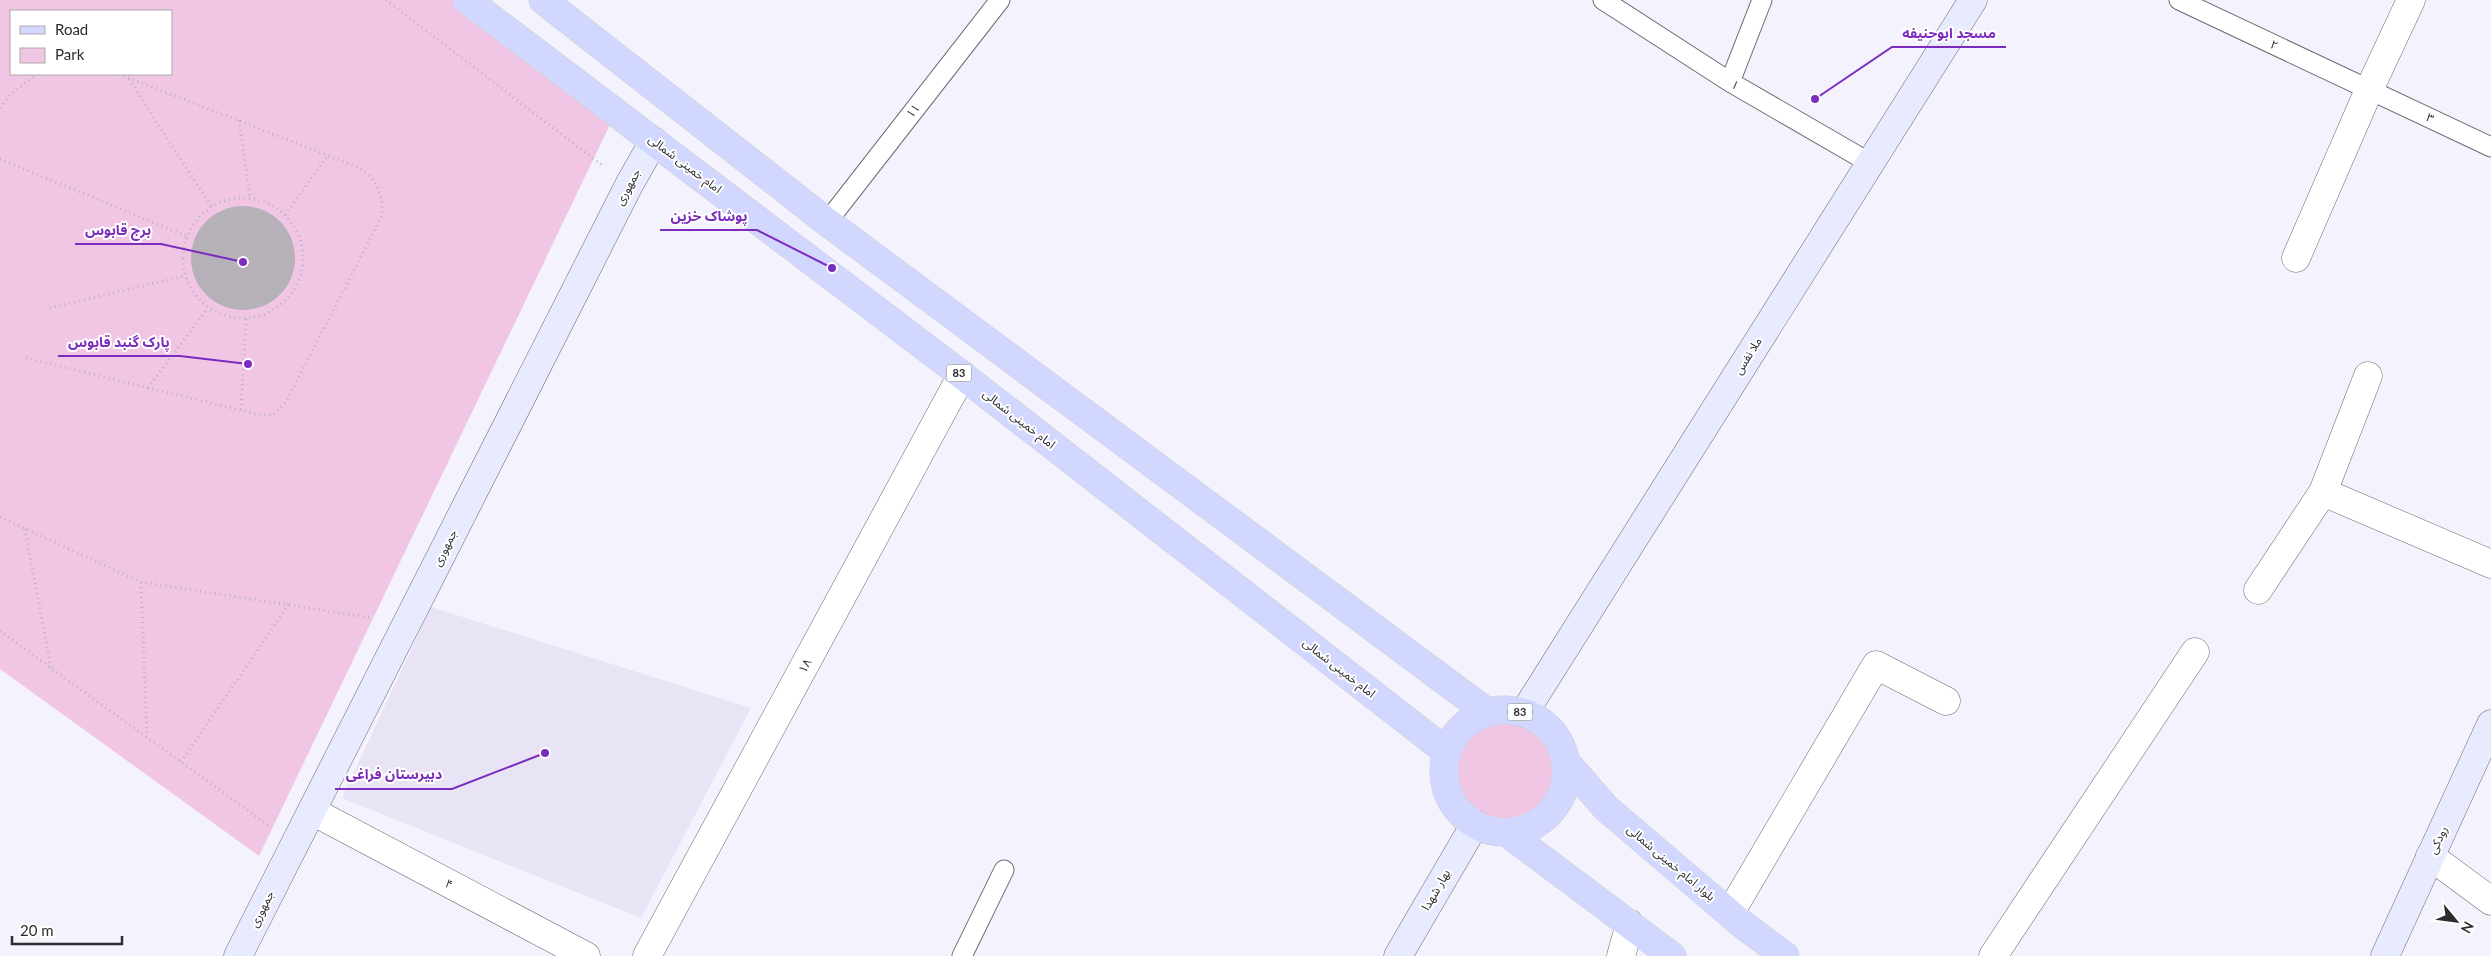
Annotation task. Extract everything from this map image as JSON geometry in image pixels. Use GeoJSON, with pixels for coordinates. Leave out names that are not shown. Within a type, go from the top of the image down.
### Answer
{"type":"FeatureCollection","features":[{"type":"Feature","properties":{"kind":"main road","name":"امام خمینی شمالی"},"geometry":{"type":"LineString","coordinates":[[467,0],[962,375],[1447,752]]}},
{"type":"Feature","properties":{"kind":"main road"},"geometry":{"type":"LineString","coordinates":[[543,0],[827,222],[1487,712]]}},
{"type":"Feature","properties":{"kind":"main road","name":"83"},"geometry":{"type":"LineString","coordinates":[[1505,710],[1524,713],[1539,720],[1551,731],[1560,745],[1565,761],[1565,782],[1558,801],[1544,817],[1526,828],[1506,832],[1490,830],[1475,824],[1459,811],[1448,793],[1444,772],[1447,752],[1457,733],[1470,720],[1487,712],[1505,710]]}},
{"type":"Feature","properties":{"kind":"main road","name":"بلوار امام خمینی شمالی"},"geometry":{"type":"LineString","coordinates":[[1565,761],[1606,808],[1730,913],[1785,956]]}},
{"type":"Feature","properties":{"kind":"main road","name":"83"},"geometry":{"type":"LineString","coordinates":[[1506,832],[1672,956]]}},
{"type":"Feature","properties":{"kind":"street","name":"ملا نفس"},"geometry":{"type":"LineString","coordinates":[[1524,713],[1973,0]]}},
{"type":"Feature","properties":{"kind":"street"},"geometry":{"type":"LineString","coordinates":[[2296,258],[2369,90],[2411,0]]}},
{"type":"Feature","properties":{"kind":"street","name":"جمهوری"},"geometry":{"type":"LineString","coordinates":[[238,956],[630,183],[654,141]]}},
{"type":"Feature","properties":{"kind":"street","name":"۱۸"},"geometry":{"type":"LineString","coordinates":[[647,956],[962,375]]}},
{"type":"Feature","properties":{"kind":"street"},"geometry":{"type":"LineString","coordinates":[[2258,590],[2324,492],[2368,376]]}},
{"type":"Feature","properties":{"kind":"street"},"geometry":{"type":"LineString","coordinates":[[2324,492],[2491,564]]}},
{"type":"Feature","properties":{"kind":"street"},"geometry":{"type":"LineString","coordinates":[[1993,956],[2195,652]]}},
{"type":"Feature","properties":{"kind":"street"},"geometry":{"type":"LineString","coordinates":[[1730,913],[1876,665],[1946,701]]}},
{"type":"Feature","properties":{"kind":"street","name":"رودکی"},"geometry":{"type":"LineString","coordinates":[[2385,956],[2491,724]]}},
{"type":"Feature","properties":{"kind":"street","name":"۴"},"geometry":{"type":"LineString","coordinates":[[312,812],[586,956]]}},
{"type":"Feature","properties":{"kind":"street","name":"بهار شهدا"},"geometry":{"type":"LineString","coordinates":[[1398,956],[1475,824]]}},
{"type":"Feature","properties":{"kind":"street"},"geometry":{"type":"LineString","coordinates":[[2430,856],[2491,901]]}},
{"type":"Feature","properties":{"kind":"street"},"geometry":{"type":"LineString","coordinates":[[1621,956],[1630,924]]}},
{"type":"Feature","properties":{"kind":"lane","name":"۱۱"},"geometry":{"type":"LineString","coordinates":[[827,222],[1000,0]]}},
{"type":"Feature","properties":{"kind":"lane","name":"۱"},"geometry":{"type":"LineString","coordinates":[[1603,0],[1730,82],[1870,164]]}},
{"type":"Feature","properties":{"kind":"lane"},"geometry":{"type":"LineString","coordinates":[[1730,82],[1762,0]]}},
{"type":"Feature","properties":{"kind":"lane","name":"۲"},"geometry":{"type":"LineString","coordinates":[[2179,0],[2369,90]]}},
{"type":"Feature","properties":{"kind":"lane","name":"۳"},"geometry":{"type":"LineString","coordinates":[[2369,90],[2491,147]]}},
{"type":"Feature","properties":{"kind":"lane"},"geometry":{"type":"LineString","coordinates":[[962,956],[1004,870]]}},
{"type":"Feature","properties":{"kind":"path"},"geometry":{"type":"LineString","coordinates":[[386,0],[603,166],[630,183]]}},
{"type":"Feature","properties":{"kind":"path"},"geometry":{"type":"LineString","coordinates":[[0,108],[10,95],[36,75]]}},
{"type":"Feature","properties":{"kind":"path"},"geometry":{"type":"LineString","coordinates":[[26,358],[241,411],[260,415],[273,415],[286,402],[382,216],[381,195],[371,176],[360,168],[122,75]]}},
{"type":"Feature","properties":{"kind":"path"},"geometry":{"type":"LineString","coordinates":[[128,77],[212,206]]}},
{"type":"Feature","properties":{"kind":"path"},"geometry":{"type":"LineString","coordinates":[[239,120],[250,198]]}},
{"type":"Feature","properties":{"kind":"path"},"geometry":{"type":"LineString","coordinates":[[285,215],[328,155]]}},
{"type":"Feature","properties":{"kind":"path"},"geometry":{"type":"LineString","coordinates":[[0,159],[186,236]]}},
{"type":"Feature","properties":{"kind":"path"},"geometry":{"type":"LineString","coordinates":[[250,198],[269,203],[285,215],[297,231],[303,250],[302,270],[295,288],[282,304],[265,314],[246,319],[226,316],[208,308],[194,294],[185,276],[182,256],[186,236],[196,219],[212,206],[230,199],[250,198]]}},
{"type":"Feature","properties":{"kind":"path"},"geometry":{"type":"LineString","coordinates":[[50,308],[185,276]]}},
{"type":"Feature","properties":{"kind":"path"},"geometry":{"type":"LineString","coordinates":[[148,388],[208,308]]}},
{"type":"Feature","properties":{"kind":"path"},"geometry":{"type":"LineString","coordinates":[[241,411],[246,319]]}},
{"type":"Feature","properties":{"kind":"path"},"geometry":{"type":"LineString","coordinates":[[0,517],[141,582],[407,622]]}},
{"type":"Feature","properties":{"kind":"path"},"geometry":{"type":"LineString","coordinates":[[26,529],[51,668]]}},
{"type":"Feature","properties":{"kind":"path"},"geometry":{"type":"LineString","coordinates":[[141,582],[147,737]]}},
{"type":"Feature","properties":{"kind":"path"},"geometry":{"type":"LineString","coordinates":[[181,762],[289,604]]}},
{"type":"Feature","properties":{"kind":"path"},"geometry":{"type":"LineString","coordinates":[[0,631],[294,846]]}},
{"type":"Feature","properties":{"kind":"shaded area"},"geometry":{"type":"Polygon","coordinates":[[[431,607],[751,708],[641,918],[342,798],[431,607]]]}},
{"type":"Feature","properties":{"kind":"green space"},"geometry":{"type":"Polygon","coordinates":[[[0,0],[474,0],[617,110],[259,856],[0,669],[0,0]]]}},
{"type":"Feature","properties":{"kind":"green space"},"geometry":{"type":"Polygon","coordinates":[[[1504,722],[1523,725],[1540,736],[1551,753],[1554,772],[1551,791],[1540,808],[1523,819],[1504,822],[1485,819],[1468,808],[1457,791],[1454,772],[1457,753],[1468,736],[1485,725],[1504,722]]]}},
{"type":"Feature","properties":{"kind":"building"},"geometry":{"type":"Polygon","coordinates":[[[243,206],[263,210],[280,221],[291,238],[295,258],[291,278],[280,295],[263,306],[243,310],[223,306],[206,295],[195,278],[191,258],[195,238],[206,221],[223,210],[243,206]]]}},
{"type":"Feature","properties":{"kind":"place","name":"مسجد ابوحنیفه"},"geometry":{"type":"Point","coordinates":[1815,99]}},
{"type":"Feature","properties":{"kind":"place","name":"برج قابوس"},"geometry":{"type":"Point","coordinates":[243,262]}},
{"type":"Feature","properties":{"kind":"place","name":"پوشاک خزین"},"geometry":{"type":"Point","coordinates":[832,268]}},
{"type":"Feature","properties":{"kind":"place","name":"پارک گنبد قابوس"},"geometry":{"type":"Point","coordinates":[248,364]}},
{"type":"Feature","properties":{"kind":"place","name":"دبیرستان فراغی"},"geometry":{"type":"Point","coordinates":[545,753]}}]}
